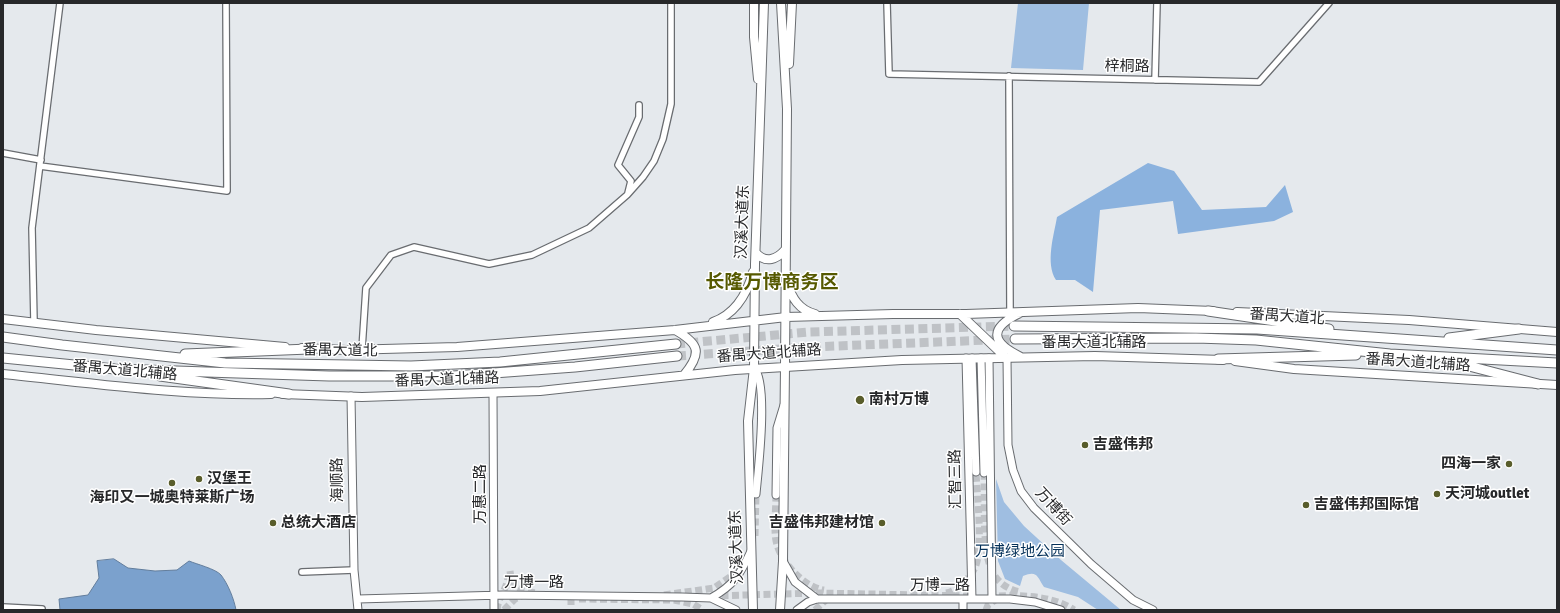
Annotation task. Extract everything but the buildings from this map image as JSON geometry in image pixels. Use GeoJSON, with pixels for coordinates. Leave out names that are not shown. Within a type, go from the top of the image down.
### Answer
{"type":"FeatureCollection","features":[{"type":"Feature","properties":{"kind":"highway"},"geometry":{"type":"LineString","coordinates":[[1208,311],[1352,332],[1381,338]]}},
{"type":"Feature","properties":{"kind":"highway","name":"番禺大道北"},"geometry":{"type":"LineString","coordinates":[[1014,326],[1257,329],[1557,350]]}},
{"type":"Feature","properties":{"kind":"highway"},"geometry":{"type":"LineString","coordinates":[[1429,341],[1519,329]]}},
{"type":"Feature","properties":{"kind":"highway","name":"番禺大道北"},"geometry":{"type":"LineString","coordinates":[[3,337],[152,356],[225,363],[411,366],[515,360],[676,344]]}},
{"type":"Feature","properties":{"kind":"highway","name":"番禺大道北"},"geometry":{"type":"LineString","coordinates":[[1015,339],[1196,338],[1256,340],[1390,354],[1557,363]]}},
{"type":"Feature","properties":{"kind":"highway"},"geometry":{"type":"LineString","coordinates":[[152,356],[309,348]]}},
{"type":"Feature","properties":{"kind":"highway"},"geometry":{"type":"LineString","coordinates":[[1218,359],[1390,354]]}},
{"type":"Feature","properties":{"kind":"highway","name":"番禺大道北"},"geometry":{"type":"LineString","coordinates":[[6,359],[115,370],[329,376],[453,376],[575,367],[677,356]]}},
{"type":"Feature","properties":{"kind":"highway"},"geometry":{"type":"LineString","coordinates":[[1427,356],[1538,384]]}},
{"type":"Feature","properties":{"kind":"highway"},"geometry":{"type":"LineString","coordinates":[[115,370],[289,394]]}},
{"type":"Feature","properties":{"kind":"main road"},"geometry":{"type":"LineString","coordinates":[[754,3],[754,37],[760,95]]}},
{"type":"Feature","properties":{"kind":"main road","name":"汉溪大道东"},"geometry":{"type":"LineString","coordinates":[[753,610],[748,421],[754,368],[755,264],[760,95],[763,67],[764,3]]}},
{"type":"Feature","properties":{"kind":"main road"},"geometry":{"type":"LineString","coordinates":[[780,610],[783,561],[786,317],[786,109],[781,3]]}},
{"type":"Feature","properties":{"kind":"main road"},"geometry":{"type":"LineString","coordinates":[[786,109],[792,3]]}},
{"type":"Feature","properties":{"kind":"main road"},"geometry":{"type":"LineString","coordinates":[[756,253],[761,259],[766,260],[778,257],[786,250]]}},
{"type":"Feature","properties":{"kind":"main road"},"geometry":{"type":"LineString","coordinates":[[706,326],[726,316],[737,306],[750,280],[755,264]]}},
{"type":"Feature","properties":{"kind":"main road"},"geometry":{"type":"LineString","coordinates":[[786,279],[798,305],[804,310],[822,316]]}},
{"type":"Feature","properties":{"kind":"main road"},"geometry":{"type":"LineString","coordinates":[[3,319],[177,338],[309,348],[362,349],[457,347],[675,330],[755,319],[786,317],[960,314],[1138,308],[1311,314],[1557,332]]}},
{"type":"Feature","properties":{"kind":"main road"},"geometry":{"type":"LineString","coordinates":[[1022,358],[1005,349],[997,337],[998,328],[1001,325],[1023,311]]}},
{"type":"Feature","properties":{"kind":"main road"},"geometry":{"type":"LineString","coordinates":[[960,314],[1007,358]]}},
{"type":"Feature","properties":{"kind":"main road"},"geometry":{"type":"LineString","coordinates":[[675,330],[695,343],[697,352],[693,363],[684,375]]}},
{"type":"Feature","properties":{"kind":"main road","name":"番禺大道北辅路"},"geometry":{"type":"LineString","coordinates":[[3,374],[224,394],[350,396],[540,391],[684,375],[785,366],[977,358],[1095,356],[1218,359],[1294,369],[1557,385]]}},
{"type":"Feature","properties":{"kind":"street"},"geometry":{"type":"LineString","coordinates":[[34,322],[32,228],[60,3]]}},
{"type":"Feature","properties":{"kind":"street"},"geometry":{"type":"LineString","coordinates":[[3,153],[40,163],[227,191],[226,3]]}},
{"type":"Feature","properties":{"kind":"street"},"geometry":{"type":"LineString","coordinates":[[362,349],[366,288],[391,255],[414,247],[489,264],[532,255],[589,228],[627,196],[654,161],[663,138],[671,104],[671,3]]}},
{"type":"Feature","properties":{"kind":"street","name":"梓桐路"},"geometry":{"type":"LineString","coordinates":[[887,3],[889,74],[1258,82],[1329,3]]}},
{"type":"Feature","properties":{"kind":"street"},"geometry":{"type":"LineString","coordinates":[[1155,80],[1157,3]]}},
{"type":"Feature","properties":{"kind":"street"},"geometry":{"type":"LineString","coordinates":[[1009,76],[1010,312]]}},
{"type":"Feature","properties":{"kind":"street"},"geometry":{"type":"LineString","coordinates":[[627,196],[631,181],[618,165],[639,117],[639,105]]}},
{"type":"Feature","properties":{"kind":"street"},"geometry":{"type":"LineString","coordinates":[[977,358],[980,473]]}},
{"type":"Feature","properties":{"kind":"street"},"geometry":{"type":"LineString","coordinates":[[977,358],[992,599]]}},
{"type":"Feature","properties":{"kind":"street","name":"汇智三路"},"geometry":{"type":"LineString","coordinates":[[972,599],[977,358]]}},
{"type":"Feature","properties":{"kind":"street","name":"万博街"},"geometry":{"type":"LineString","coordinates":[[1007,358],[1008,445],[1012,470],[1021,491],[1037,512],[1091,564],[1133,600],[1153,610]]}},
{"type":"Feature","properties":{"kind":"street"},"geometry":{"type":"LineString","coordinates":[[754,368],[760,376],[761,385],[761,433],[756,494]]}},
{"type":"Feature","properties":{"kind":"street","name":"万惠二路"},"geometry":{"type":"LineString","coordinates":[[493,393],[493,610]]}},
{"type":"Feature","properties":{"kind":"street","name":"海顺路"},"geometry":{"type":"LineString","coordinates":[[350,396],[354,570],[358,610]]}},
{"type":"Feature","properties":{"kind":"street"},"geometry":{"type":"LineString","coordinates":[[776,495],[776,428],[785,401]]}},
{"type":"Feature","properties":{"kind":"street"},"geometry":{"type":"LineString","coordinates":[[711,598],[726,590],[741,574],[751,551]]}},
{"type":"Feature","properties":{"kind":"street"},"geometry":{"type":"LineString","coordinates":[[783,561],[795,582],[817,600]]}},
{"type":"Feature","properties":{"kind":"street"},"geometry":{"type":"LineString","coordinates":[[302,572],[354,570]]}},
{"type":"Feature","properties":{"kind":"street","name":"万惠二路"},"geometry":{"type":"LineString","coordinates":[[494,598],[498,610]]}},
{"type":"Feature","properties":{"kind":"street"},"geometry":{"type":"LineString","coordinates":[[711,598],[736,610]]}},
{"type":"Feature","properties":{"kind":"street","name":"万博一路"},"geometry":{"type":"LineString","coordinates":[[358,599],[711,598]]}},
{"type":"Feature","properties":{"kind":"street"},"geometry":{"type":"LineString","coordinates":[[963,599],[963,610]]}},
{"type":"Feature","properties":{"kind":"street","name":"万博一路"},"geometry":{"type":"LineString","coordinates":[[817,600],[992,599],[1035,602],[1061,610]]}},
{"type":"Feature","properties":{"kind":"street"},"geometry":{"type":"LineString","coordinates":[[797,610],[808,602],[817,600]]}},
{"type":"Feature","properties":{"kind":"street"},"geometry":{"type":"LineString","coordinates":[[3,607],[42,609]]}},
{"type":"Feature","properties":{"kind":"green space"},"geometry":{"type":"Polygon","coordinates":[[[1018,3],[1089,3],[1083,70],[1011,68],[1018,3]]]}},
{"type":"Feature","properties":{"kind":"green space","name":"万博绿地公园"},"geometry":{"type":"Polygon","coordinates":[[[996,479],[1004,502],[1024,526],[1061,560],[1121,610],[1098,610],[1078,597],[1044,587],[1038,577],[1034,574],[1023,576],[1020,586],[1005,579],[998,561],[996,479]]]}},
{"type":"Feature","properties":{"kind":"shaded area"},"geometry":{"type":"Polygon","coordinates":[[[1148,163],[1174,171],[1202,210],[1266,207],[1285,185],[1293,212],[1274,221],[1178,234],[1173,201],[1100,210],[1093,292],[1075,280],[1056,280],[1051,266],[1051,249],[1057,217],[1148,163]]]}},
{"type":"Feature","properties":{"kind":"shaded area"},"geometry":{"type":"Polygon","coordinates":[[[114,559],[128,568],[155,571],[177,570],[189,561],[211,569],[221,575],[224,579],[234,601],[236,610],[60,610],[59,599],[88,595],[99,578],[97,561],[114,559]]]}},
{"type":"Feature","properties":{"kind":"tunnel"},"geometry":{"type":"LineString","coordinates":[[676,344],[809,332],[1014,326]]}},
{"type":"Feature","properties":{"kind":"tunnel"},"geometry":{"type":"LineString","coordinates":[[677,356],[810,347],[1015,339]]}},
{"type":"Feature","properties":{"kind":"tunnel"},"geometry":{"type":"LineString","coordinates":[[946,593],[951,592],[960,586],[971,574],[976,565],[979,545],[976,472]]}},
{"type":"Feature","properties":{"kind":"tunnel"},"geometry":{"type":"LineString","coordinates":[[984,473],[987,557],[992,571],[998,580],[1006,587],[1021,592]]}},
{"type":"Feature","properties":{"kind":"tunnel"},"geometry":{"type":"LineString","coordinates":[[755,536],[756,494]]}},
{"type":"Feature","properties":{"kind":"tunnel"},"geometry":{"type":"LineString","coordinates":[[776,495],[775,534],[777,545],[784,560],[795,574],[816,588],[824,590]]}},
{"type":"Feature","properties":{"kind":"tunnel"},"geometry":{"type":"LineString","coordinates":[[664,595],[714,588],[740,570]]}},
{"type":"Feature","properties":{"kind":"tunnel"},"geometry":{"type":"LineString","coordinates":[[510,571],[512,585],[523,591],[537,593]]}},
{"type":"Feature","properties":{"kind":"tunnel"},"geometry":{"type":"LineString","coordinates":[[497,610],[499,601],[508,580],[508,575]]}},
{"type":"Feature","properties":{"kind":"tunnel"},"geometry":{"type":"LineString","coordinates":[[711,596],[817,593],[973,596]]}},
{"type":"Feature","properties":{"kind":"tunnel"},"geometry":{"type":"LineString","coordinates":[[504,610],[515,599],[523,595]]}},
{"type":"Feature","properties":{"kind":"tunnel"},"geometry":{"type":"LineString","coordinates":[[999,596],[1038,597],[1066,605],[1074,610]]}},
{"type":"Feature","properties":{"kind":"tunnel"},"geometry":{"type":"LineString","coordinates":[[815,610],[828,598]]}},
{"type":"Feature","properties":{"kind":"tunnel"},"geometry":{"type":"LineString","coordinates":[[986,610],[988,605],[998,598]]}},
{"type":"Feature","properties":{"kind":"tunnel"},"geometry":{"type":"LineString","coordinates":[[571,599],[571,605]]}},
{"type":"Feature","properties":{"kind":"tunnel"},"geometry":{"type":"LineString","coordinates":[[579,599],[674,600],[693,604],[703,610]]}},
{"type":"Feature","properties":{"kind":"place","name":"南村万博"},"geometry":{"type":"Point","coordinates":[860,400]}},
{"type":"Feature","properties":{"kind":"place","name":"吉盛伟邦"},"geometry":{"type":"Point","coordinates":[1085,445]}},
{"type":"Feature","properties":{"kind":"place","name":"四海一家"},"geometry":{"type":"Point","coordinates":[1509,464]}},
{"type":"Feature","properties":{"kind":"place","name":"汉堡王"},"geometry":{"type":"Point","coordinates":[199,479]}},
{"type":"Feature","properties":{"kind":"place","name":"海印又一城奥特莱斯广场"},"geometry":{"type":"Point","coordinates":[172,483]}},
{"type":"Feature","properties":{"kind":"place","name":"天河城outlet"},"geometry":{"type":"Point","coordinates":[1437,494]}},
{"type":"Feature","properties":{"kind":"place","name":"吉盛伟邦国际馆"},"geometry":{"type":"Point","coordinates":[1306,505]}},
{"type":"Feature","properties":{"kind":"place","name":"总统大酒店"},"geometry":{"type":"Point","coordinates":[273,523]}},
{"type":"Feature","properties":{"kind":"place","name":"吉盛伟邦建材馆"},"geometry":{"type":"Point","coordinates":[882,523]}},
{"type":"Feature","properties":{"kind":"district","name":"长隆万博商务区"},"geometry":{"type":"Point","coordinates":[772,283]}}]}
